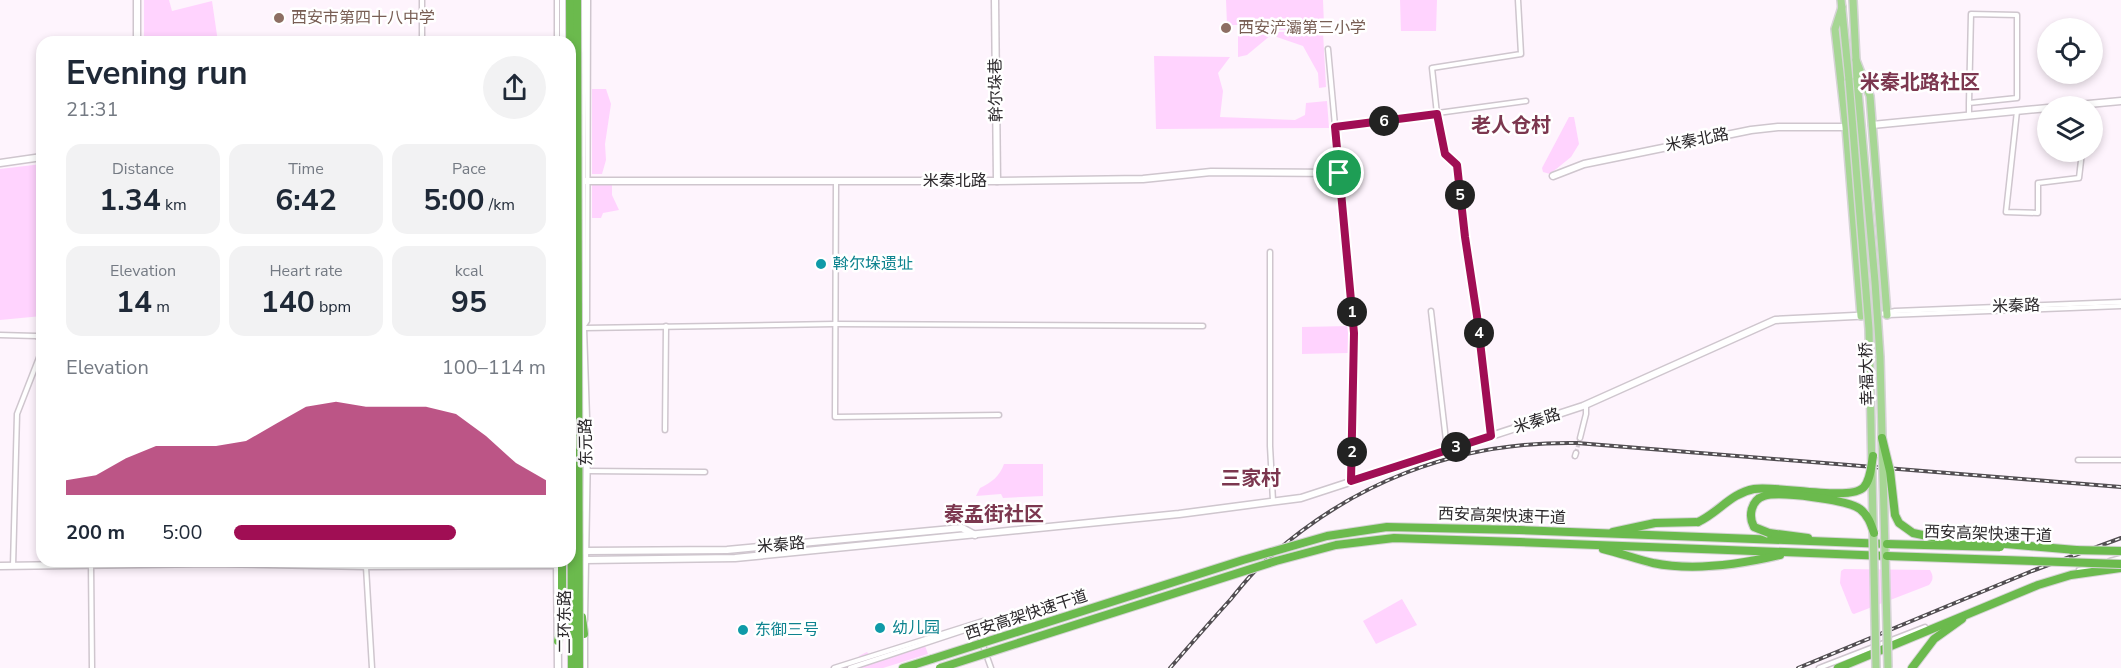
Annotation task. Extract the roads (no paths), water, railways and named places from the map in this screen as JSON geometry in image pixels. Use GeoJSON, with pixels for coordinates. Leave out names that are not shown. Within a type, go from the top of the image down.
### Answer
{"type":"FeatureCollection","features":[{"type":"Feature","properties":{"kind":"highway","name":"二环东路"},"geometry":{"type":"LineString","coordinates":[[570,0],[570,36]]}},
{"type":"Feature","properties":{"kind":"highway","name":"二环东路"},"geometry":{"type":"LineString","coordinates":[[576,95],[577,0]]}},
{"type":"Feature","properties":{"kind":"highway"},"geometry":{"type":"LineString","coordinates":[[576,397],[583,436],[582,620],[584,634]]}},
{"type":"Feature","properties":{"kind":"highway"},"geometry":{"type":"LineString","coordinates":[[1882,438],[1890,471],[1895,514],[1899,523],[1906,529],[1919,535],[1936,538],[2076,550]]}},
{"type":"Feature","properties":{"kind":"highway"},"geometry":{"type":"LineString","coordinates":[[1605,534],[1655,523],[1698,522],[1733,498],[1754,489],[1827,493],[1860,491],[1869,479],[1873,456]]}},
{"type":"Feature","properties":{"kind":"highway"},"geometry":{"type":"LineString","coordinates":[[1854,543],[1769,533],[1754,527],[1751,513],[1753,505],[1759,498],[1773,495],[1846,502],[1863,511],[1874,533]]}},
{"type":"Feature","properties":{"kind":"highway","name":"二环东路"},"geometry":{"type":"LineString","coordinates":[[576,524],[579,668]]}},
{"type":"Feature","properties":{"kind":"highway","name":"西安高架快速干道"},"geometry":{"type":"LineString","coordinates":[[903,668],[1243,560],[1327,536],[1369,528],[1396,526],[2121,551]]}},
{"type":"Feature","properties":{"kind":"highway","name":"西安高架快速干道"},"geometry":{"type":"LineString","coordinates":[[940,668],[1276,561],[1336,545],[1394,538],[2121,564]]}},
{"type":"Feature","properties":{"kind":"highway"},"geometry":{"type":"LineString","coordinates":[[1584,545],[1655,563],[1674,565],[1724,566],[1790,553]]}},
{"type":"Feature","properties":{"kind":"highway"},"geometry":{"type":"LineString","coordinates":[[558,641],[562,622],[560,567]]}},
{"type":"Feature","properties":{"kind":"highway","name":"二环东路"},"geometry":{"type":"LineString","coordinates":[[572,567],[572,668]]}},
{"type":"Feature","properties":{"kind":"highway"},"geometry":{"type":"LineString","coordinates":[[1838,668],[1979,608],[2061,578],[2092,571],[2121,568]]}},
{"type":"Feature","properties":{"kind":"highway"},"geometry":{"type":"LineString","coordinates":[[1912,668],[1934,639],[1979,608]]}},
{"type":"Feature","properties":{"kind":"main road"},"geometry":{"type":"LineString","coordinates":[[1853,0],[1856,60],[1853,80]]}},
{"type":"Feature","properties":{"kind":"main road"},"geometry":{"type":"LineString","coordinates":[[1842,3],[1853,80]]}},
{"type":"Feature","properties":{"kind":"main road"},"geometry":{"type":"LineString","coordinates":[[1842,3],[1835,29],[1846,128],[1861,316]]}},
{"type":"Feature","properties":{"kind":"main road"},"geometry":{"type":"LineString","coordinates":[[1856,60],[1870,96],[1887,314]]}},
{"type":"Feature","properties":{"kind":"main road","name":"幸福大桥"},"geometry":{"type":"LineString","coordinates":[[1853,80],[1875,282],[1888,668]]}},
{"type":"Feature","properties":{"kind":"main road","name":"幸福大桥"},"geometry":{"type":"LineString","coordinates":[[1853,80],[1869,328],[1876,668]]}},
{"type":"Feature","properties":{"kind":"street"},"geometry":{"type":"LineString","coordinates":[[137,0],[137,36]]}},
{"type":"Feature","properties":{"kind":"street"},"geometry":{"type":"LineString","coordinates":[[422,0],[422,36]]}},
{"type":"Feature","properties":{"kind":"street"},"geometry":{"type":"LineString","coordinates":[[557,0],[557,36]]}},
{"type":"Feature","properties":{"kind":"street"},"geometry":{"type":"LineString","coordinates":[[563,0],[563,36]]}},
{"type":"Feature","properties":{"kind":"street","name":"东元路"},"geometry":{"type":"LineString","coordinates":[[584,668],[587,471],[583,328],[586,0]]}},
{"type":"Feature","properties":{"kind":"street","name":"幹尔垛巷"},"geometry":{"type":"LineString","coordinates":[[995,0],[997,181]]}},
{"type":"Feature","properties":{"kind":"street"},"geometry":{"type":"LineString","coordinates":[[1491,436],[1457,165],[1445,154],[1437,114],[1432,68],[1521,54],[1518,0]]}},
{"type":"Feature","properties":{"kind":"street"},"geometry":{"type":"LineString","coordinates":[[1969,102],[2017,99],[2017,15],[1971,14],[1969,102],[1969,116]]}},
{"type":"Feature","properties":{"kind":"street"},"geometry":{"type":"LineString","coordinates":[[1328,49],[1354,333],[1351,481]]}},
{"type":"Feature","properties":{"kind":"street"},"geometry":{"type":"LineString","coordinates":[[1335,127],[1526,101]]}},
{"type":"Feature","properties":{"kind":"street"},"geometry":{"type":"LineString","coordinates":[[2103,104],[2121,101]]}},
{"type":"Feature","properties":{"kind":"street"},"geometry":{"type":"LineString","coordinates":[[1872,125],[2037,109]]}},
{"type":"Feature","properties":{"kind":"street"},"geometry":{"type":"LineString","coordinates":[[2017,111],[2006,212],[2038,213],[2038,183],[2079,178],[2081,162]]}},
{"type":"Feature","properties":{"kind":"street","name":"米秦北路"},"geometry":{"type":"LineString","coordinates":[[1553,176],[1584,164],[1751,130],[1846,128]]}},
{"type":"Feature","properties":{"kind":"street"},"geometry":{"type":"LineString","coordinates":[[0,163],[36,159]]}},
{"type":"Feature","properties":{"kind":"street","name":"米秦北路"},"geometry":{"type":"LineString","coordinates":[[576,181],[997,181],[1143,179],[1211,172],[1339,173]]}},
{"type":"Feature","properties":{"kind":"street"},"geometry":{"type":"LineString","coordinates":[[836,181],[835,417],[999,415]]}},
{"type":"Feature","properties":{"kind":"street"},"geometry":{"type":"LineString","coordinates":[[1270,252],[1270,446],[1273,502]]}},
{"type":"Feature","properties":{"kind":"street","name":"米秦路"},"geometry":{"type":"LineString","coordinates":[[585,560],[721,559],[1179,514],[1303,497],[1586,405],[1775,320],[2121,302]]}},
{"type":"Feature","properties":{"kind":"street","name":"米秦路"},"geometry":{"type":"LineString","coordinates":[[1887,314],[2121,306]]}},
{"type":"Feature","properties":{"kind":"street"},"geometry":{"type":"LineString","coordinates":[[1431,311],[1448,449]]}},
{"type":"Feature","properties":{"kind":"street"},"geometry":{"type":"LineString","coordinates":[[583,328],[836,324],[1203,326]]}},
{"type":"Feature","properties":{"kind":"street"},"geometry":{"type":"LineString","coordinates":[[665,430],[666,326]]}},
{"type":"Feature","properties":{"kind":"street"},"geometry":{"type":"LineString","coordinates":[[0,335],[36,336]]}},
{"type":"Feature","properties":{"kind":"street"},"geometry":{"type":"LineString","coordinates":[[13,566],[17,414],[36,365]]}},
{"type":"Feature","properties":{"kind":"street"},"geometry":{"type":"LineString","coordinates":[[1580,438],[1586,405]]}},
{"type":"Feature","properties":{"kind":"street"},"geometry":{"type":"LineString","coordinates":[[2078,460],[2121,460]]}},
{"type":"Feature","properties":{"kind":"street"},"geometry":{"type":"LineString","coordinates":[[587,471],[705,472]]}},
{"type":"Feature","properties":{"kind":"street","name":"米秦路"},"geometry":{"type":"LineString","coordinates":[[585,551],[735,549],[962,528],[976,535]]}},
{"type":"Feature","properties":{"kind":"street"},"geometry":{"type":"LineString","coordinates":[[926,531],[926,540]]}},
{"type":"Feature","properties":{"kind":"street"},"geometry":{"type":"LineString","coordinates":[[2079,570],[2121,558]]}},
{"type":"Feature","properties":{"kind":"street"},"geometry":{"type":"LineString","coordinates":[[0,566],[36,565]]}},
{"type":"Feature","properties":{"kind":"street"},"geometry":{"type":"LineString","coordinates":[[91,567],[92,668]]}},
{"type":"Feature","properties":{"kind":"street"},"geometry":{"type":"LineString","coordinates":[[366,567],[372,668]]}},
{"type":"Feature","properties":{"kind":"street"},"geometry":{"type":"LineString","coordinates":[[558,668],[559,567]]}},
{"type":"Feature","properties":{"kind":"street"},"geometry":{"type":"LineString","coordinates":[[834,668],[983,623]]}},
{"type":"Feature","properties":{"kind":"street"},"geometry":{"type":"LineString","coordinates":[[850,668],[976,625]]}},
{"type":"Feature","properties":{"kind":"street"},"geometry":{"type":"LineString","coordinates":[[976,625],[991,668]]}},
{"type":"Feature","properties":{"kind":"street"},"geometry":{"type":"LineString","coordinates":[[1819,668],[1925,627]]}},
{"type":"Feature","properties":{"kind":"tunnel"},"geometry":{"type":"LineString","coordinates":[[1576,453],[1580,438]]}},
{"type":"Feature","properties":{"kind":"railway"},"geometry":{"type":"LineString","coordinates":[[1170,668],[1257,569],[1295,536],[1330,511],[1368,490],[1407,473],[1447,459],[1489,450],[1532,444],[1577,443],[2121,487]]}},
{"type":"Feature","properties":{"kind":"railway"},"geometry":{"type":"LineString","coordinates":[[1798,668],[2032,571],[2121,538]]}},
{"type":"Feature","properties":{"kind":"place","name":"西安市第四十八中学"},"geometry":{"type":"Point","coordinates":[279,18]}},
{"type":"Feature","properties":{"kind":"place","name":"西安浐灞第三小学"},"geometry":{"type":"Point","coordinates":[1226,28]}},
{"type":"Feature","properties":{"kind":"place","name":"斡尔垛遗址"},"geometry":{"type":"Point","coordinates":[821,264]}},
{"type":"Feature","properties":{"kind":"place","name":"幼儿园"},"geometry":{"type":"Point","coordinates":[880,628]}},
{"type":"Feature","properties":{"kind":"place","name":"东御三号"},"geometry":{"type":"Point","coordinates":[743,630]}},
{"type":"Feature","properties":{"kind":"district","name":"米秦北路社区"},"geometry":{"type":"Point","coordinates":[1920,82]}},
{"type":"Feature","properties":{"kind":"district","name":"老人仓村"},"geometry":{"type":"Point","coordinates":[1511,125]}},
{"type":"Feature","properties":{"kind":"district","name":"三家村"},"geometry":{"type":"Point","coordinates":[1251,478]}},
{"type":"Feature","properties":{"kind":"district","name":"秦孟街社区"},"geometry":{"type":"Point","coordinates":[994,514]}}]}
